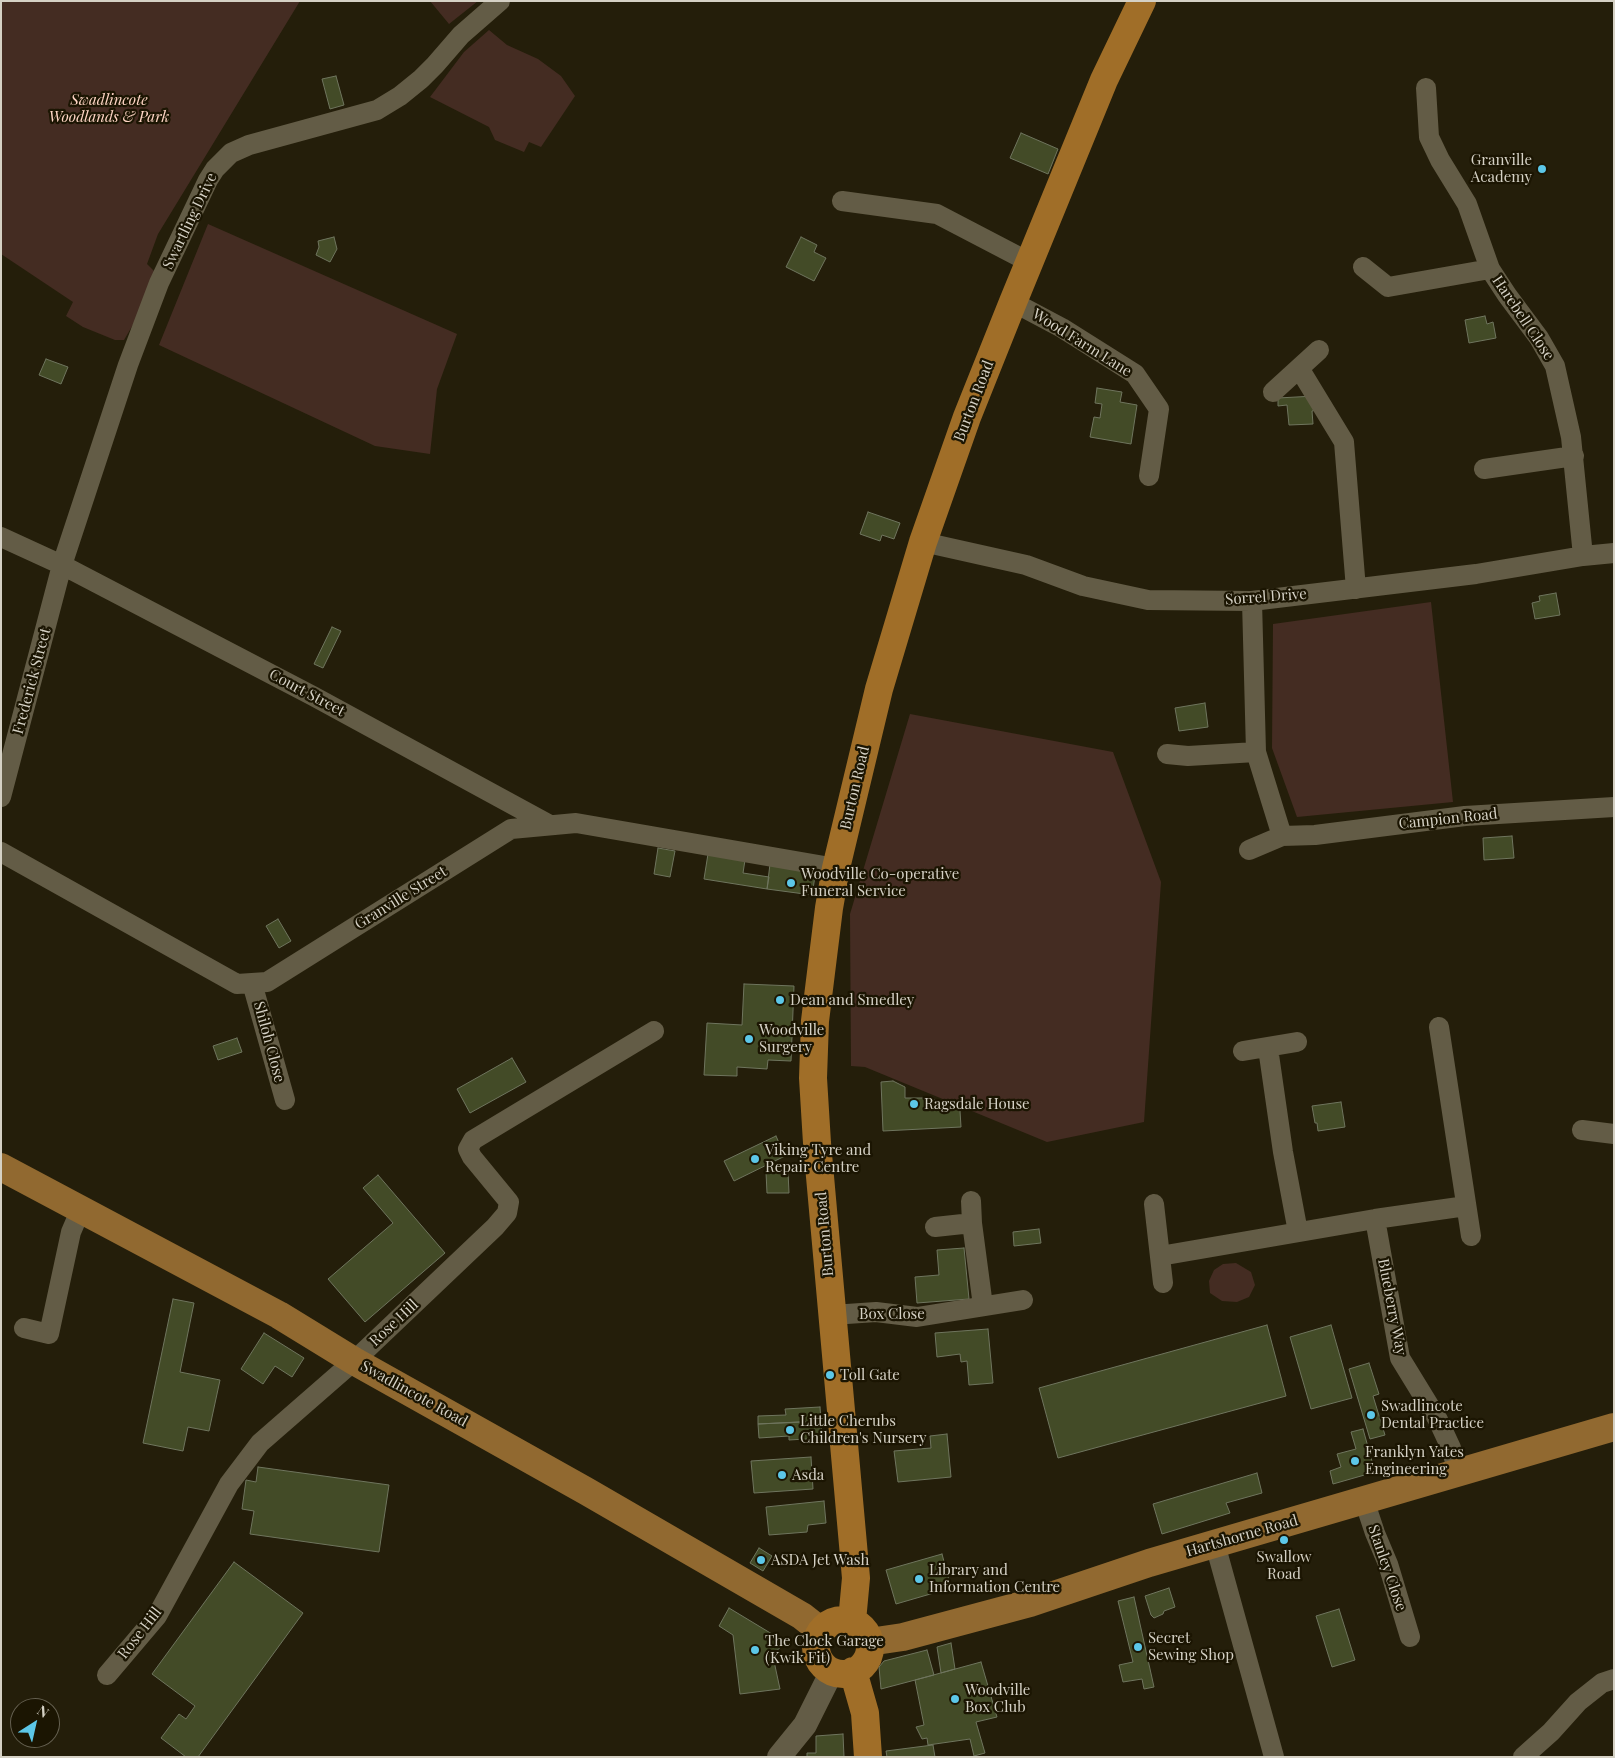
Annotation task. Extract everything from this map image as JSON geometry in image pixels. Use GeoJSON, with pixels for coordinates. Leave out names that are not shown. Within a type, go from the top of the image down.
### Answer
{"type":"FeatureCollection","features":[{"type":"Feature","properties":{"kind":"highway","name":"Burton Road"},"geometry":{"type":"LineString","coordinates":[[852,1621],[856,1578],[845,1474],[840,1386],[832,1315],[813,1078],[816,1012],[826,927],[836,868],[879,689],[923,542],[967,417],[1104,80],[1142,1]]}},
{"type":"Feature","properties":{"kind":"highway"},"geometry":{"type":"LineString","coordinates":[[841,1620],[852,1621],[861,1627],[867,1635],[869,1642],[868,1654],[864,1663],[843,1671],[823,1665],[818,1657],[816,1648],[821,1631],[830,1624],[841,1620]]}},
{"type":"Feature","properties":{"kind":"highway"},"geometry":{"type":"LineString","coordinates":[[843,1671],[865,1712],[868,1757]]}},
{"type":"Feature","properties":{"kind":"main road","name":"Swadlincote Road"},"geometry":{"type":"LineString","coordinates":[[1,1167],[279,1316],[354,1361],[586,1491],[802,1616],[821,1631]]}},
{"type":"Feature","properties":{"kind":"main road","name":"Hartshorne Road"},"geometry":{"type":"LineString","coordinates":[[869,1642],[903,1637],[1030,1603],[1214,1544],[1614,1427]]}},
{"type":"Feature","properties":{"kind":"street","name":"Swartling Drive"},"geometry":{"type":"LineString","coordinates":[[62,565],[128,365],[155,292],[214,169],[231,153],[249,145],[377,110],[400,96],[421,79],[461,34],[500,1]]}},
{"type":"Feature","properties":{"kind":"street","name":"Harebell Close"},"geometry":{"type":"LineString","coordinates":[[1426,88],[1429,137],[1440,160],[1467,204],[1490,268],[1507,295],[1539,338],[1555,366],[1574,456],[1584,556]]}},
{"type":"Feature","properties":{"kind":"street"},"geometry":{"type":"LineString","coordinates":[[842,200],[937,214],[1029,262]]}},
{"type":"Feature","properties":{"kind":"street","name":"Harebell Close"},"geometry":{"type":"LineString","coordinates":[[1363,267],[1388,287],[1490,268]]}},
{"type":"Feature","properties":{"kind":"street","name":"Wood Farm Lane"},"geometry":{"type":"LineString","coordinates":[[1013,302],[1062,328],[1135,374],[1159,409],[1149,476]]}},
{"type":"Feature","properties":{"kind":"street"},"geometry":{"type":"LineString","coordinates":[[1273,392],[1319,350]]}},
{"type":"Feature","properties":{"kind":"street"},"geometry":{"type":"LineString","coordinates":[[1299,368],[1344,442],[1356,590]]}},
{"type":"Feature","properties":{"kind":"street"},"geometry":{"type":"LineString","coordinates":[[1484,469],[1574,456]]}},
{"type":"Feature","properties":{"kind":"street","name":"Court Street"},"geometry":{"type":"LineString","coordinates":[[1,537],[62,565],[313,696],[550,825]]}},
{"type":"Feature","properties":{"kind":"street","name":"Sorrel Drive"},"geometry":{"type":"LineString","coordinates":[[923,542],[1026,565],[1083,586],[1148,600],[1252,601],[1356,590],[1614,553]]}},
{"type":"Feature","properties":{"kind":"street","name":"Frederick Street"},"geometry":{"type":"LineString","coordinates":[[1,796],[62,565]]}},
{"type":"Feature","properties":{"kind":"street"},"geometry":{"type":"LineString","coordinates":[[1252,601],[1256,752],[1282,836]]}},
{"type":"Feature","properties":{"kind":"street"},"geometry":{"type":"LineString","coordinates":[[1167,754],[1188,756],[1256,752]]}},
{"type":"Feature","properties":{"kind":"street","name":"Campion Road"},"geometry":{"type":"LineString","coordinates":[[1249,850],[1282,836],[1315,835],[1465,816],[1614,807]]}},
{"type":"Feature","properties":{"kind":"street","name":"Granville Street"},"geometry":{"type":"LineString","coordinates":[[1,852],[237,984],[267,982],[511,829],[576,823],[836,868]]}},
{"type":"Feature","properties":{"kind":"street","name":"Shiloh Close"},"geometry":{"type":"LineString","coordinates":[[252,983],[285,1100]]}},
{"type":"Feature","properties":{"kind":"street"},"geometry":{"type":"LineString","coordinates":[[1440,1026],[1471,1236]]}},
{"type":"Feature","properties":{"kind":"street","name":"Rose Hill"},"geometry":{"type":"LineString","coordinates":[[107,1675],[157,1616],[230,1484],[260,1443],[354,1361],[496,1227],[507,1213],[509,1202],[472,1157],[468,1149],[473,1140],[654,1031]]}},
{"type":"Feature","properties":{"kind":"street"},"geometry":{"type":"LineString","coordinates":[[1243,1051],[1298,1042]]}},
{"type":"Feature","properties":{"kind":"street"},"geometry":{"type":"LineString","coordinates":[[1268,1048],[1283,1152],[1298,1232]]}},
{"type":"Feature","properties":{"kind":"street"},"geometry":{"type":"LineString","coordinates":[[1582,1130],[1614,1134]]}},
{"type":"Feature","properties":{"kind":"street"},"geometry":{"type":"LineString","coordinates":[[971,1201],[982,1306]]}},
{"type":"Feature","properties":{"kind":"street"},"geometry":{"type":"LineString","coordinates":[[1154,1204],[1163,1283]]}},
{"type":"Feature","properties":{"kind":"street"},"geometry":{"type":"LineString","coordinates":[[1160,1256],[1375,1219],[1466,1206]]}},
{"type":"Feature","properties":{"kind":"street"},"geometry":{"type":"LineString","coordinates":[[24,1328],[49,1334],[71,1232],[81,1209]]}},
{"type":"Feature","properties":{"kind":"street","name":"Blueberry Way"},"geometry":{"type":"LineString","coordinates":[[1375,1219],[1400,1358],[1438,1420],[1451,1448],[1458,1472]]}},
{"type":"Feature","properties":{"kind":"street"},"geometry":{"type":"LineString","coordinates":[[935,1227],[972,1223]]}},
{"type":"Feature","properties":{"kind":"street","name":"Box Close"},"geometry":{"type":"LineString","coordinates":[[832,1315],[876,1312],[918,1317],[1023,1300]]}},
{"type":"Feature","properties":{"kind":"street","name":"Stanley Close"},"geometry":{"type":"LineString","coordinates":[[1364,1500],[1388,1564],[1410,1637]]}},
{"type":"Feature","properties":{"kind":"street"},"geometry":{"type":"LineString","coordinates":[[1214,1544],[1274,1757]]}},
{"type":"Feature","properties":{"kind":"street"},"geometry":{"type":"LineString","coordinates":[[779,1757],[805,1725],[843,1671]]}},
{"type":"Feature","properties":{"kind":"street"},"geometry":{"type":"LineString","coordinates":[[1523,1757],[1551,1732],[1578,1702],[1602,1683],[1614,1679]]}},
{"type":"Feature","properties":{"kind":"green space","name":"Swadlincote Woodlands & Park"},"geometry":{"type":"Polygon","coordinates":[[[1,1],[300,1],[158,234],[147,264],[155,272],[134,323],[124,340],[115,340],[83,327],[66,316],[73,302],[1,254],[1,1]]]}},
{"type":"Feature","properties":{"kind":"green space"},"geometry":{"type":"Polygon","coordinates":[[[430,1],[478,1],[449,24],[430,1]]]}},
{"type":"Feature","properties":{"kind":"green space"},"geometry":{"type":"Polygon","coordinates":[[[489,30],[507,45],[538,59],[561,76],[575,96],[541,147],[529,142],[524,152],[495,140],[489,127],[430,97],[464,52],[489,30]]]}},
{"type":"Feature","properties":{"kind":"green space"},"geometry":{"type":"Polygon","coordinates":[[[208,224],[457,334],[437,389],[430,454],[375,446],[159,345],[208,224]]]}},
{"type":"Feature","properties":{"kind":"green space"},"geometry":{"type":"Polygon","coordinates":[[[1431,602],[1453,802],[1297,817],[1272,748],[1273,624],[1431,602]]]}},
{"type":"Feature","properties":{"kind":"green space"},"geometry":{"type":"Polygon","coordinates":[[[910,714],[1113,752],[1161,882],[1144,1122],[1047,1142],[865,1067],[851,1066],[850,914],[910,714]]]}},
{"type":"Feature","properties":{"kind":"green space"},"geometry":{"type":"Polygon","coordinates":[[[1236,1263],[1251,1272],[1255,1285],[1249,1297],[1237,1302],[1222,1301],[1210,1293],[1209,1281],[1214,1270],[1223,1264],[1236,1263]]]}},
{"type":"Feature","properties":{"kind":"building"},"geometry":{"type":"Polygon","coordinates":[[[336,76],[344,105],[330,109],[322,79],[336,76]]]}},
{"type":"Feature","properties":{"kind":"building"},"geometry":{"type":"Polygon","coordinates":[[[1021,133],[1058,149],[1048,174],[1010,158],[1021,133]]]}},
{"type":"Feature","properties":{"kind":"building"},"geometry":{"type":"Polygon","coordinates":[[[334,237],[337,249],[330,262],[316,255],[319,247],[318,241],[334,237]]]}},
{"type":"Feature","properties":{"kind":"building"},"geometry":{"type":"Polygon","coordinates":[[[801,237],[817,245],[814,252],[826,258],[814,281],[786,267],[801,237]]]}},
{"type":"Feature","properties":{"kind":"building"},"geometry":{"type":"Polygon","coordinates":[[[1485,316],[1487,324],[1493,322],[1496,338],[1469,343],[1465,320],[1485,316]]]}},
{"type":"Feature","properties":{"kind":"building"},"geometry":{"type":"Polygon","coordinates":[[[46,359],[68,367],[61,384],[39,375],[46,359]]]}},
{"type":"Feature","properties":{"kind":"building"},"geometry":{"type":"Polygon","coordinates":[[[1097,388],[1122,392],[1120,402],[1137,405],[1131,444],[1090,437],[1094,417],[1100,418],[1102,404],[1095,403],[1097,388]]]}},
{"type":"Feature","properties":{"kind":"building"},"geometry":{"type":"Polygon","coordinates":[[[1315,396],[1316,410],[1312,411],[1313,424],[1289,425],[1287,405],[1278,406],[1278,398],[1315,396]]]}},
{"type":"Feature","properties":{"kind":"building"},"geometry":{"type":"Polygon","coordinates":[[[868,512],[900,523],[894,539],[882,535],[880,541],[860,534],[868,512]]]}},
{"type":"Feature","properties":{"kind":"building"},"geometry":{"type":"Polygon","coordinates":[[[1556,593],[1560,615],[1535,619],[1532,603],[1540,601],[1539,596],[1556,593]]]}},
{"type":"Feature","properties":{"kind":"building"},"geometry":{"type":"Polygon","coordinates":[[[332,627],[341,631],[323,668],[314,664],[332,627]]]}},
{"type":"Feature","properties":{"kind":"building"},"geometry":{"type":"Polygon","coordinates":[[[1205,703],[1208,727],[1179,731],[1175,708],[1205,703]]]}},
{"type":"Feature","properties":{"kind":"building"},"geometry":{"type":"Polygon","coordinates":[[[1512,836],[1514,858],[1484,860],[1483,838],[1512,836]]]}},
{"type":"Feature","properties":{"kind":"building"},"geometry":{"type":"Polygon","coordinates":[[[658,848],[675,851],[670,877],[654,874],[658,848]]]}},
{"type":"Feature","properties":{"kind":"building"},"geometry":{"type":"Polygon","coordinates":[[[708,854],[745,860],[743,873],[769,877],[767,889],[704,879],[708,854]]]}},
{"type":"Feature","properties":{"kind":"building","name":"Woodville Co-operative Funeral Service"},"geometry":{"type":"Polygon","coordinates":[[[770,864],[816,870],[812,895],[767,889],[770,864]]]}},
{"type":"Feature","properties":{"kind":"building"},"geometry":{"type":"Polygon","coordinates":[[[278,919],[291,941],[279,948],[266,926],[278,919]]]}},
{"type":"Feature","properties":{"kind":"building","name":"Woodville Surgery"},"geometry":{"type":"Polygon","coordinates":[[[744,984],[794,986],[791,1061],[768,1060],[767,1069],[737,1067],[737,1076],[704,1075],[707,1023],[742,1025],[744,984]]]}},
{"type":"Feature","properties":{"kind":"building"},"geometry":{"type":"Polygon","coordinates":[[[237,1038],[242,1052],[218,1060],[213,1046],[237,1038]]]}},
{"type":"Feature","properties":{"kind":"building"},"geometry":{"type":"Polygon","coordinates":[[[512,1058],[526,1082],[470,1113],[457,1089],[512,1058]]]}},
{"type":"Feature","properties":{"kind":"building","name":"Ragsdale House"},"geometry":{"type":"Polygon","coordinates":[[[893,1081],[905,1087],[905,1098],[931,1098],[960,1111],[961,1127],[883,1131],[881,1082],[893,1081]]]}},
{"type":"Feature","properties":{"kind":"building"},"geometry":{"type":"Polygon","coordinates":[[[1341,1102],[1345,1127],[1318,1131],[1312,1106],[1341,1102]]]}},
{"type":"Feature","properties":{"kind":"building","name":"Viking Tyre and Repair Centre"},"geometry":{"type":"Polygon","coordinates":[[[776,1136],[785,1156],[734,1181],[724,1161],[776,1136]]]}},
{"type":"Feature","properties":{"kind":"building"},"geometry":{"type":"Polygon","coordinates":[[[788,1171],[789,1193],[767,1193],[766,1172],[788,1171]]]}},
{"type":"Feature","properties":{"kind":"building"},"geometry":{"type":"Polygon","coordinates":[[[378,1175],[445,1253],[365,1322],[328,1279],[393,1223],[363,1188],[378,1175]]]}},
{"type":"Feature","properties":{"kind":"building"},"geometry":{"type":"Polygon","coordinates":[[[1039,1229],[1041,1243],[1014,1246],[1013,1232],[1039,1229]]]}},
{"type":"Feature","properties":{"kind":"building"},"geometry":{"type":"Polygon","coordinates":[[[964,1248],[969,1299],[917,1303],[915,1277],[939,1275],[937,1250],[964,1248]]]}},
{"type":"Feature","properties":{"kind":"building"},"geometry":{"type":"Polygon","coordinates":[[[173,1299],[194,1303],[180,1372],[220,1380],[209,1431],[188,1427],[183,1451],[143,1443],[173,1299]]]}},
{"type":"Feature","properties":{"kind":"building"},"geometry":{"type":"Polygon","coordinates":[[[1267,1325],[1286,1396],[1058,1458],[1039,1388],[1267,1325]]]}},
{"type":"Feature","properties":{"kind":"building"},"geometry":{"type":"Polygon","coordinates":[[[1331,1325],[1352,1398],[1311,1409],[1290,1337],[1331,1325]]]}},
{"type":"Feature","properties":{"kind":"building"},"geometry":{"type":"Polygon","coordinates":[[[988,1329],[993,1383],[969,1385],[967,1361],[961,1362],[960,1354],[937,1357],[935,1333],[988,1329]]]}},
{"type":"Feature","properties":{"kind":"building"},"geometry":{"type":"Polygon","coordinates":[[[264,1333],[304,1358],[292,1377],[275,1366],[263,1384],[241,1369],[264,1333]]]}},
{"type":"Feature","properties":{"kind":"building","name":"Swadlincote Dental Practice"},"geometry":{"type":"Polygon","coordinates":[[[1369,1363],[1379,1394],[1373,1396],[1385,1435],[1370,1439],[1349,1369],[1369,1363]]]}},
{"type":"Feature","properties":{"kind":"building"},"geometry":{"type":"Polygon","coordinates":[[[820,1407],[821,1421],[758,1424],[758,1416],[786,1415],[785,1409],[820,1407]]]}},
{"type":"Feature","properties":{"kind":"building","name":"Little Cherubs Children's Nursery"},"geometry":{"type":"Polygon","coordinates":[[[821,1421],[822,1438],[789,1440],[789,1436],[759,1438],[758,1424],[821,1421]]]}},
{"type":"Feature","properties":{"kind":"building","name":"Franklyn Yates Engineering"},"geometry":{"type":"Polygon","coordinates":[[[1363,1429],[1375,1472],[1333,1484],[1330,1471],[1341,1467],[1337,1454],[1356,1449],[1351,1432],[1363,1429]]]}},
{"type":"Feature","properties":{"kind":"building"},"geometry":{"type":"Polygon","coordinates":[[[947,1434],[951,1477],[898,1482],[894,1451],[931,1448],[930,1436],[947,1434]]]}},
{"type":"Feature","properties":{"kind":"building","name":"Asda"},"geometry":{"type":"Polygon","coordinates":[[[811,1457],[813,1489],[754,1493],[751,1461],[811,1457]]]}},
{"type":"Feature","properties":{"kind":"building"},"geometry":{"type":"Polygon","coordinates":[[[258,1467],[389,1485],[379,1552],[250,1534],[254,1511],[242,1509],[246,1480],[256,1482],[258,1467]]]}},
{"type":"Feature","properties":{"kind":"building"},"geometry":{"type":"Polygon","coordinates":[[[1257,1473],[1262,1493],[1226,1503],[1230,1513],[1162,1534],[1153,1504],[1257,1473]]]}},
{"type":"Feature","properties":{"kind":"building"},"geometry":{"type":"Polygon","coordinates":[[[824,1501],[826,1523],[808,1525],[807,1532],[769,1535],[766,1507],[824,1501]]]}},
{"type":"Feature","properties":{"kind":"building","name":"ASDA Jet Wash"},"geometry":{"type":"Polygon","coordinates":[[[759,1548],[772,1556],[763,1571],[750,1563],[759,1548]]]}},
{"type":"Feature","properties":{"kind":"building","name":"Library and Information Centre"},"geometry":{"type":"Polygon","coordinates":[[[942,1554],[951,1588],[896,1604],[886,1570],[942,1554]]]}},
{"type":"Feature","properties":{"kind":"building"},"geometry":{"type":"Polygon","coordinates":[[[234,1562],[303,1613],[198,1757],[186,1757],[161,1738],[179,1714],[186,1719],[195,1706],[152,1674],[234,1562]]]}},
{"type":"Feature","properties":{"kind":"building"},"geometry":{"type":"Polygon","coordinates":[[[1169,1588],[1175,1607],[1164,1611],[1163,1614],[1154,1618],[1151,1615],[1145,1596],[1169,1588]]]}},
{"type":"Feature","properties":{"kind":"building","name":"Secret Sewing Shop"},"geometry":{"type":"Polygon","coordinates":[[[1134,1597],[1154,1687],[1144,1689],[1142,1679],[1123,1682],[1119,1665],[1133,1662],[1118,1601],[1134,1597]]]}},
{"type":"Feature","properties":{"kind":"building","name":"The Clock Garage (Kwik Fit)"},"geometry":{"type":"Polygon","coordinates":[[[729,1608],[777,1637],[781,1643],[779,1649],[772,1652],[780,1689],[740,1694],[733,1635],[719,1626],[729,1608]]]}},
{"type":"Feature","properties":{"kind":"building"},"geometry":{"type":"Polygon","coordinates":[[[1339,1609],[1355,1660],[1332,1667],[1316,1616],[1339,1609]]]}},
{"type":"Feature","properties":{"kind":"building"},"geometry":{"type":"Polygon","coordinates":[[[951,1643],[955,1669],[941,1673],[937,1647],[951,1643]]]}},
{"type":"Feature","properties":{"kind":"building"},"geometry":{"type":"Polygon","coordinates":[[[927,1650],[934,1675],[881,1689],[879,1667],[884,1661],[927,1650]]]}},
{"type":"Feature","properties":{"kind":"building","name":"Woodville Box Club"},"geometry":{"type":"Polygon","coordinates":[[[981,1662],[997,1717],[976,1722],[985,1753],[974,1756],[970,1739],[928,1745],[927,1738],[922,1739],[916,1727],[924,1725],[915,1680],[981,1662]]]}},
{"type":"Feature","properties":{"kind":"building"},"geometry":{"type":"Polygon","coordinates":[[[843,1734],[844,1757],[807,1757],[807,1753],[816,1753],[816,1736],[843,1734]]]}},
{"type":"Feature","properties":{"kind":"building"},"geometry":{"type":"Polygon","coordinates":[[[933,1745],[935,1757],[887,1757],[886,1751],[933,1745]]]}},
{"type":"Feature","properties":{"kind":"place","name":"Granville Academy"},"geometry":{"type":"Point","coordinates":[1542,169]}},
{"type":"Feature","properties":{"kind":"place","name":"Woodville Co-operative Funeral Service"},"geometry":{"type":"Point","coordinates":[791,883]}},
{"type":"Feature","properties":{"kind":"place","name":"Dean and Smedley"},"geometry":{"type":"Point","coordinates":[780,1000]}},
{"type":"Feature","properties":{"kind":"place","name":"Woodville Surgery"},"geometry":{"type":"Point","coordinates":[749,1039]}},
{"type":"Feature","properties":{"kind":"place","name":"Ragsdale House"},"geometry":{"type":"Point","coordinates":[914,1104]}},
{"type":"Feature","properties":{"kind":"place","name":"Viking Tyre and Repair Centre"},"geometry":{"type":"Point","coordinates":[755,1159]}},
{"type":"Feature","properties":{"kind":"place","name":"Toll Gate"},"geometry":{"type":"Point","coordinates":[830,1375]}},
{"type":"Feature","properties":{"kind":"place","name":"Swadlincote Dental Practice"},"geometry":{"type":"Point","coordinates":[1371,1415]}},
{"type":"Feature","properties":{"kind":"place","name":"Little Cherubs Children's Nursery"},"geometry":{"type":"Point","coordinates":[790,1430]}},
{"type":"Feature","properties":{"kind":"place","name":"Franklyn Yates Engineering"},"geometry":{"type":"Point","coordinates":[1355,1461]}},
{"type":"Feature","properties":{"kind":"place","name":"Asda"},"geometry":{"type":"Point","coordinates":[782,1475]}},
{"type":"Feature","properties":{"kind":"place","name":"Swallow Road"},"geometry":{"type":"Point","coordinates":[1284,1540]}},
{"type":"Feature","properties":{"kind":"place","name":"ASDA Jet Wash"},"geometry":{"type":"Point","coordinates":[761,1560]}},
{"type":"Feature","properties":{"kind":"place","name":"Library and Information Centre"},"geometry":{"type":"Point","coordinates":[919,1579]}},
{"type":"Feature","properties":{"kind":"place","name":"Secret Sewing Shop"},"geometry":{"type":"Point","coordinates":[1138,1647]}},
{"type":"Feature","properties":{"kind":"place","name":"The Clock Garage (Kwik Fit)"},"geometry":{"type":"Point","coordinates":[755,1650]}},
{"type":"Feature","properties":{"kind":"place","name":"Woodville Box Club"},"geometry":{"type":"Point","coordinates":[955,1699]}}]}
